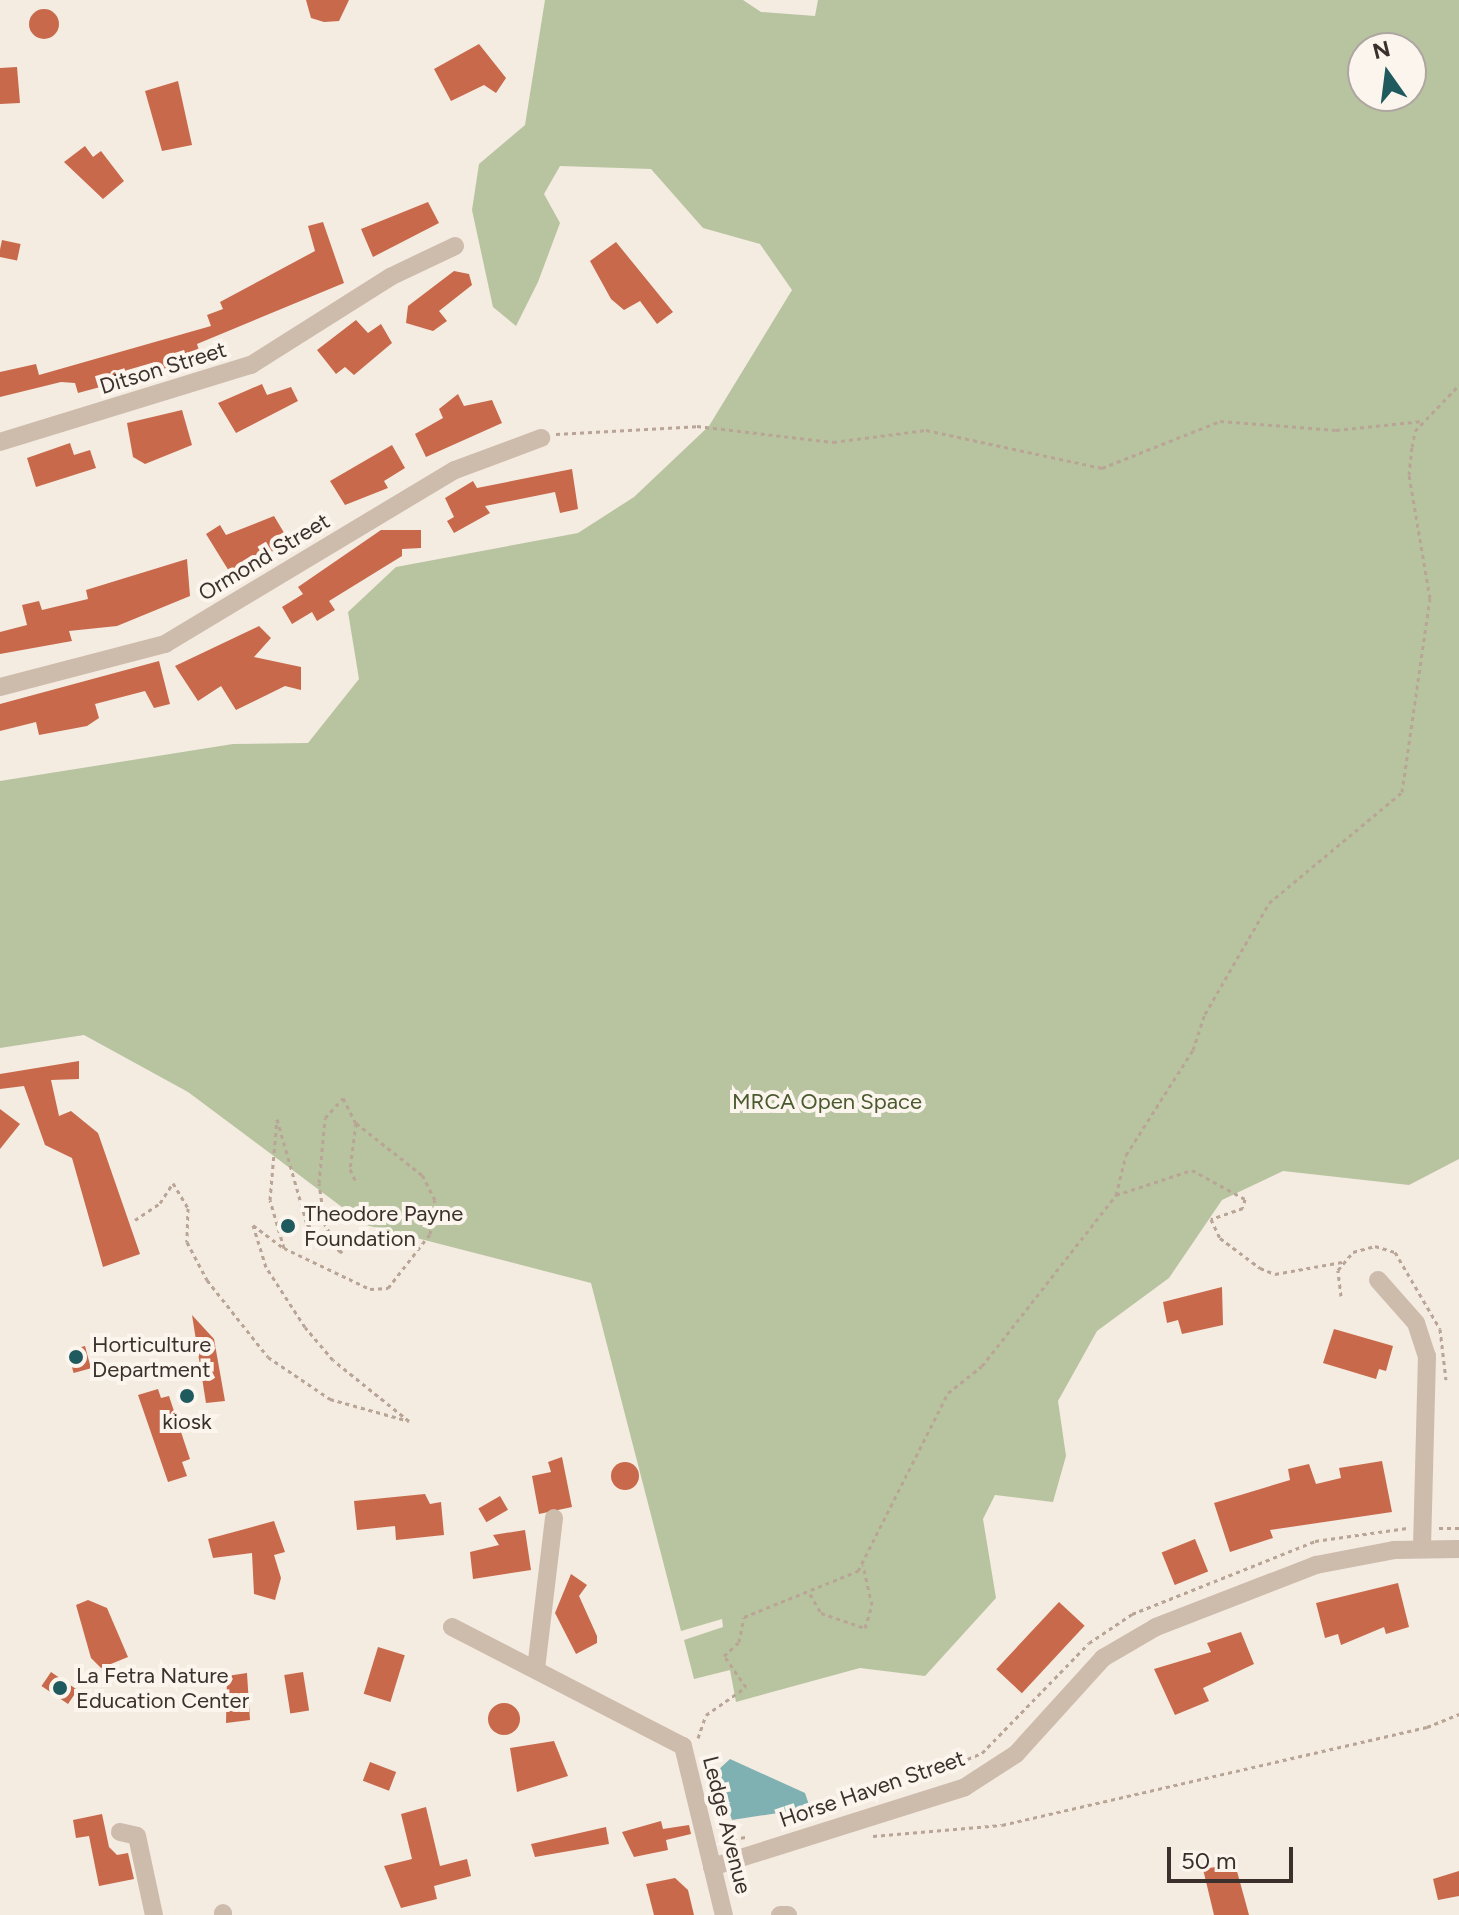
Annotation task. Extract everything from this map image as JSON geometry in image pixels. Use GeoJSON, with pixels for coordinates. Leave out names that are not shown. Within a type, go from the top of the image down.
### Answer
{"type":"FeatureCollection","features":[{"type":"Feature","properties":{"kind":"street","name":"Ditson Street"},"geometry":{"type":"LineString","coordinates":[[0,442],[251,365],[390,277],[455,246]]}},
{"type":"Feature","properties":{"kind":"street","name":"Ormond Street"},"geometry":{"type":"LineString","coordinates":[[0,687],[165,644],[455,470],[541,438]]}},
{"type":"Feature","properties":{"kind":"street"},"geometry":{"type":"LineString","coordinates":[[1378,1280],[1416,1323],[1427,1356],[1422,1548]]}},
{"type":"Feature","properties":{"kind":"street"},"geometry":{"type":"LineString","coordinates":[[536,1669],[554,1518]]}},
{"type":"Feature","properties":{"kind":"street","name":"Horse Haven Street"},"geometry":{"type":"LineString","coordinates":[[712,1867],[965,1787],[1016,1754],[1103,1658],[1156,1627],[1291,1572],[1422,1548],[1459,1549]]}},
{"type":"Feature","properties":{"kind":"street"},"geometry":{"type":"LineString","coordinates":[[452,1627],[692,1747]]}},
{"type":"Feature","properties":{"kind":"street","name":"Ledge Avenue"},"geometry":{"type":"LineString","coordinates":[[692,1747],[712,1867],[724,1915]]}},
{"type":"Feature","properties":{"kind":"street"},"geometry":{"type":"LineString","coordinates":[[120,1832],[137,1836],[154,1915]]}},
{"type":"Feature","properties":{"kind":"street"},"geometry":{"type":"LineString","coordinates":[[780,1915],[788,1915]]}},
{"type":"Feature","properties":{"kind":"path"},"geometry":{"type":"LineString","coordinates":[[692,1747],[699,1723],[746,1687],[724,1656],[739,1642],[744,1617],[810,1594],[862,1564],[948,1393],[982,1366],[1116,1195],[1126,1155],[1193,1050],[1205,1014],[1269,903],[1402,792],[1430,598],[1409,475],[1423,421],[1459,385]]}},
{"type":"Feature","properties":{"kind":"path"},"geometry":{"type":"LineString","coordinates":[[541,438],[630,425],[833,442],[926,430],[1102,468],[1220,421],[1323,430],[1423,421]]}},
{"type":"Feature","properties":{"kind":"path"},"geometry":{"type":"LineString","coordinates":[[135,1220],[160,1203],[173,1183],[188,1208],[187,1242],[207,1280],[268,1357],[330,1399],[409,1421],[333,1360],[305,1327],[266,1267],[253,1225],[284,1248],[370,1289],[388,1288],[430,1234],[435,1200],[422,1175],[356,1123],[343,1098],[325,1118],[320,1148],[321,1207],[342,1253],[307,1224],[277,1119],[270,1200],[284,1248]]}},
{"type":"Feature","properties":{"kind":"path"},"geometry":{"type":"LineString","coordinates":[[356,1123],[350,1169],[356,1182]]}},
{"type":"Feature","properties":{"kind":"path"},"geometry":{"type":"LineString","coordinates":[[1116,1195],[1192,1170],[1245,1199],[1243,1208],[1211,1219],[1220,1238],[1260,1268],[1275,1274],[1342,1262]]}},
{"type":"Feature","properties":{"kind":"path"},"geometry":{"type":"LineString","coordinates":[[810,1594],[821,1613],[865,1628],[872,1605],[862,1564]]}},
{"type":"Feature","properties":{"kind":"path"},"geometry":{"type":"LineString","coordinates":[[859,1840],[1002,1825],[1427,1727],[1459,1714]]}},
{"type":"Feature","properties":{"kind":"green space","name":"MRCA Open Space"},"geometry":{"type":"Polygon","coordinates":[[[545,0],[743,0],[761,12],[815,16],[818,0],[1459,0],[1459,1159],[1409,1185],[1283,1171],[1222,1200],[1169,1278],[1097,1331],[1058,1401],[1066,1456],[1053,1502],[995,1495],[983,1519],[996,1598],[925,1676],[860,1668],[736,1702],[730,1670],[694,1679],[684,1640],[723,1627],[722,1619],[681,1631],[591,1283],[366,1225],[188,1092],[84,1035],[0,1048],[0,781],[233,744],[308,743],[359,679],[348,612],[396,567],[578,533],[634,497],[709,426],[792,290],[760,244],[703,228],[651,169],[560,166],[544,194],[560,223],[538,282],[516,326],[493,307],[472,210],[479,164],[525,125],[545,0]]]}},
{"type":"Feature","properties":{"kind":"water"},"geometry":{"type":"Polygon","coordinates":[[[730,1759],[805,1793],[810,1808],[732,1820],[716,1772],[730,1759]]]}},
{"type":"Feature","properties":{"kind":"building"},"geometry":{"type":"Polygon","coordinates":[[[306,0],[349,0],[339,21],[324,22],[311,18],[306,0]]]}},
{"type":"Feature","properties":{"kind":"building"},"geometry":{"type":"Polygon","coordinates":[[[44,9],[55,13],[59,24],[55,35],[44,39],[33,35],[29,24],[33,13],[44,9]]]}},
{"type":"Feature","properties":{"kind":"building"},"geometry":{"type":"Polygon","coordinates":[[[479,44],[506,78],[496,93],[484,85],[451,101],[434,69],[479,44]]]}},
{"type":"Feature","properties":{"kind":"building"},"geometry":{"type":"Polygon","coordinates":[[[17,67],[20,103],[0,104],[0,68],[17,67]]]}},
{"type":"Feature","properties":{"kind":"building"},"geometry":{"type":"Polygon","coordinates":[[[178,81],[192,145],[162,151],[145,91],[178,81]]]}},
{"type":"Feature","properties":{"kind":"building"},"geometry":{"type":"Polygon","coordinates":[[[85,146],[93,157],[101,151],[124,181],[103,199],[64,162],[85,146]]]}},
{"type":"Feature","properties":{"kind":"building"},"geometry":{"type":"Polygon","coordinates":[[[428,202],[439,223],[373,257],[361,229],[428,202]]]}},
{"type":"Feature","properties":{"kind":"building"},"geometry":{"type":"Polygon","coordinates":[[[323,222],[344,283],[197,344],[202,360],[159,372],[155,362],[124,371],[126,380],[78,393],[75,383],[61,382],[0,397],[0,372],[36,364],[39,375],[211,326],[207,315],[223,309],[220,302],[315,251],[308,226],[323,222]]]}},
{"type":"Feature","properties":{"kind":"building"},"geometry":{"type":"Polygon","coordinates":[[[2,240],[21,244],[17,261],[0,257],[2,240]]]}},
{"type":"Feature","properties":{"kind":"building"},"geometry":{"type":"Polygon","coordinates":[[[616,242],[673,312],[657,324],[640,301],[624,310],[611,299],[590,261],[616,242]]]}},
{"type":"Feature","properties":{"kind":"building"},"geometry":{"type":"Polygon","coordinates":[[[454,271],[469,274],[472,285],[439,311],[447,321],[433,331],[406,323],[408,306],[454,271]]]}},
{"type":"Feature","properties":{"kind":"building"},"geometry":{"type":"Polygon","coordinates":[[[356,320],[368,333],[381,324],[392,343],[354,375],[345,367],[336,374],[317,350],[356,320]]]}},
{"type":"Feature","properties":{"kind":"building"},"geometry":{"type":"Polygon","coordinates":[[[262,384],[267,395],[291,387],[298,401],[236,433],[218,403],[262,384]]]}},
{"type":"Feature","properties":{"kind":"building"},"geometry":{"type":"Polygon","coordinates":[[[458,394],[464,406],[492,400],[502,423],[426,457],[415,434],[443,418],[439,409],[458,394]]]}},
{"type":"Feature","properties":{"kind":"building"},"geometry":{"type":"Polygon","coordinates":[[[182,410],[192,445],[145,464],[133,457],[127,423],[182,410]]]}},
{"type":"Feature","properties":{"kind":"building"},"geometry":{"type":"Polygon","coordinates":[[[70,443],[74,455],[90,450],[96,468],[36,487],[27,458],[70,443]]]}},
{"type":"Feature","properties":{"kind":"building"},"geometry":{"type":"Polygon","coordinates":[[[392,445],[405,468],[384,481],[388,488],[345,505],[330,481],[392,445]]]}},
{"type":"Feature","properties":{"kind":"building"},"geometry":{"type":"Polygon","coordinates":[[[572,469],[578,509],[560,513],[555,492],[485,506],[490,513],[454,533],[447,521],[454,517],[445,498],[473,481],[477,488],[572,469]]]}},
{"type":"Feature","properties":{"kind":"building"},"geometry":{"type":"Polygon","coordinates":[[[274,516],[289,541],[232,576],[206,534],[220,525],[226,535],[274,516]]]}},
{"type":"Feature","properties":{"kind":"building"},"geometry":{"type":"Polygon","coordinates":[[[381,530],[421,530],[421,548],[402,549],[402,556],[329,601],[335,610],[317,621],[312,612],[292,624],[282,607],[303,594],[298,587],[381,530]]]}},
{"type":"Feature","properties":{"kind":"building"},"geometry":{"type":"Polygon","coordinates":[[[187,559],[190,596],[117,626],[69,631],[72,641],[0,654],[0,632],[27,625],[22,605],[39,601],[42,610],[88,599],[86,590],[187,559]]]}},
{"type":"Feature","properties":{"kind":"building"},"geometry":{"type":"Polygon","coordinates":[[[259,626],[271,638],[254,657],[301,667],[301,690],[285,686],[236,710],[221,686],[198,701],[175,666],[259,626]]]}},
{"type":"Feature","properties":{"kind":"building"},"geometry":{"type":"Polygon","coordinates":[[[159,661],[170,704],[154,708],[145,691],[95,704],[99,718],[87,726],[39,735],[36,722],[0,731],[0,704],[159,661]]]}},
{"type":"Feature","properties":{"kind":"building"},"geometry":{"type":"Polygon","coordinates":[[[79,1061],[79,1079],[51,1080],[59,1116],[71,1111],[98,1133],[140,1254],[103,1267],[72,1158],[45,1145],[24,1086],[0,1089],[0,1074],[79,1061]]]}},
{"type":"Feature","properties":{"kind":"building"},"geometry":{"type":"Polygon","coordinates":[[[0,1109],[20,1124],[0,1149],[0,1109]]]}},
{"type":"Feature","properties":{"kind":"building"},"geometry":{"type":"Polygon","coordinates":[[[1222,1287],[1223,1325],[1182,1334],[1178,1320],[1167,1323],[1163,1302],[1222,1287]]]}},
{"type":"Feature","properties":{"kind":"building"},"geometry":{"type":"Polygon","coordinates":[[[192,1315],[214,1339],[225,1401],[206,1403],[192,1315]]]}},
{"type":"Feature","properties":{"kind":"building"},"geometry":{"type":"Polygon","coordinates":[[[1334,1329],[1393,1346],[1386,1371],[1379,1369],[1376,1379],[1323,1363],[1334,1329]]]}},
{"type":"Feature","properties":{"kind":"building","name":"Horticulture Department"},"geometry":{"type":"Polygon","coordinates":[[[85,1346],[91,1368],[74,1373],[68,1351],[85,1346]]]}},
{"type":"Feature","properties":{"kind":"building"},"geometry":{"type":"Polygon","coordinates":[[[158,1389],[161,1398],[169,1396],[190,1459],[182,1462],[187,1476],[168,1482],[138,1395],[158,1389]]]}},
{"type":"Feature","properties":{"kind":"building"},"geometry":{"type":"Polygon","coordinates":[[[562,1457],[572,1507],[539,1514],[532,1476],[551,1472],[548,1462],[562,1457]]]}},
{"type":"Feature","properties":{"kind":"building"},"geometry":{"type":"Polygon","coordinates":[[[1382,1461],[1392,1512],[1270,1530],[1273,1538],[1230,1552],[1214,1503],[1290,1480],[1288,1469],[1309,1464],[1316,1484],[1341,1478],[1339,1468],[1382,1461]]]}},
{"type":"Feature","properties":{"kind":"building"},"geometry":{"type":"Polygon","coordinates":[[[625,1462],[635,1466],[639,1476],[635,1486],[625,1490],[615,1486],[611,1476],[615,1466],[625,1462]]]}},
{"type":"Feature","properties":{"kind":"building"},"geometry":{"type":"Polygon","coordinates":[[[425,1494],[430,1504],[441,1502],[444,1535],[396,1540],[395,1526],[357,1530],[354,1501],[425,1494]]]}},
{"type":"Feature","properties":{"kind":"building"},"geometry":{"type":"Polygon","coordinates":[[[500,1496],[508,1510],[486,1522],[478,1508],[500,1496]]]}},
{"type":"Feature","properties":{"kind":"building"},"geometry":{"type":"Polygon","coordinates":[[[274,1521],[285,1552],[274,1555],[281,1578],[275,1600],[254,1594],[252,1553],[213,1558],[208,1539],[274,1521]]]}},
{"type":"Feature","properties":{"kind":"building"},"geometry":{"type":"Polygon","coordinates":[[[525,1530],[531,1570],[473,1579],[470,1552],[499,1545],[493,1535],[525,1530]]]}},
{"type":"Feature","properties":{"kind":"building"},"geometry":{"type":"Polygon","coordinates":[[[1195,1539],[1208,1571],[1175,1585],[1162,1552],[1195,1539]]]}},
{"type":"Feature","properties":{"kind":"building"},"geometry":{"type":"Polygon","coordinates":[[[571,1574],[587,1585],[579,1596],[597,1636],[597,1643],[576,1654],[555,1613],[571,1574]]]}},
{"type":"Feature","properties":{"kind":"building"},"geometry":{"type":"Polygon","coordinates":[[[1398,1583],[1409,1627],[1386,1634],[1384,1627],[1341,1645],[1338,1634],[1325,1638],[1316,1603],[1398,1583]]]}},
{"type":"Feature","properties":{"kind":"building"},"geometry":{"type":"Polygon","coordinates":[[[88,1600],[107,1608],[128,1657],[101,1668],[91,1658],[76,1605],[88,1600]]]}},
{"type":"Feature","properties":{"kind":"building"},"geometry":{"type":"Polygon","coordinates":[[[1059,1602],[1085,1626],[1022,1693],[996,1669],[1059,1602]]]}},
{"type":"Feature","properties":{"kind":"building"},"geometry":{"type":"Polygon","coordinates":[[[1241,1632],[1254,1664],[1203,1688],[1209,1701],[1175,1715],[1154,1669],[1211,1652],[1207,1643],[1241,1632]]]}},
{"type":"Feature","properties":{"kind":"building"},"geometry":{"type":"Polygon","coordinates":[[[378,1647],[405,1655],[390,1702],[364,1694],[378,1647]]]}},
{"type":"Feature","properties":{"kind":"building","name":"La Fetra Nature Education Center"},"geometry":{"type":"Polygon","coordinates":[[[51,1672],[78,1690],[68,1704],[41,1686],[51,1672]]]}},
{"type":"Feature","properties":{"kind":"building"},"geometry":{"type":"Polygon","coordinates":[[[303,1672],[309,1711],[290,1713],[284,1675],[303,1672]]]}},
{"type":"Feature","properties":{"kind":"building"},"geometry":{"type":"Polygon","coordinates":[[[247,1673],[250,1720],[226,1723],[227,1676],[247,1673]]]}},
{"type":"Feature","properties":{"kind":"building"},"geometry":{"type":"Polygon","coordinates":[[[504,1703],[515,1708],[520,1719],[515,1730],[504,1735],[493,1730],[488,1719],[493,1708],[504,1703]]]}},
{"type":"Feature","properties":{"kind":"building"},"geometry":{"type":"Polygon","coordinates":[[[554,1741],[568,1776],[517,1792],[510,1748],[554,1741]]]}},
{"type":"Feature","properties":{"kind":"building"},"geometry":{"type":"Polygon","coordinates":[[[370,1762],[396,1772],[389,1791],[363,1781],[370,1762]]]}},
{"type":"Feature","properties":{"kind":"building"},"geometry":{"type":"Polygon","coordinates":[[[426,1807],[440,1866],[467,1859],[471,1876],[434,1886],[437,1899],[401,1908],[384,1866],[412,1859],[401,1814],[426,1807]]]}},
{"type":"Feature","properties":{"kind":"building"},"geometry":{"type":"Polygon","coordinates":[[[102,1814],[109,1847],[117,1855],[128,1853],[134,1879],[99,1886],[89,1836],[76,1838],[73,1820],[102,1814]]]}},
{"type":"Feature","properties":{"kind":"building"},"geometry":{"type":"Polygon","coordinates":[[[661,1821],[663,1829],[689,1825],[691,1834],[666,1840],[668,1850],[634,1857],[622,1832],[661,1821]]]}},
{"type":"Feature","properties":{"kind":"building"},"geometry":{"type":"Polygon","coordinates":[[[606,1827],[609,1844],[535,1857],[531,1844],[606,1827]]]}},
{"type":"Feature","properties":{"kind":"building"},"geometry":{"type":"Polygon","coordinates":[[[1235,1864],[1249,1915],[1214,1915],[1203,1869],[1235,1864]]]}},
{"type":"Feature","properties":{"kind":"building"},"geometry":{"type":"Polygon","coordinates":[[[1459,1871],[1459,1896],[1438,1900],[1433,1879],[1459,1871]]]}},
{"type":"Feature","properties":{"kind":"building"},"geometry":{"type":"Polygon","coordinates":[[[675,1878],[688,1890],[694,1915],[654,1915],[646,1884],[675,1878]]]}},
{"type":"Feature","properties":{"kind":"place","name":"Theodore Payne Foundation"},"geometry":{"type":"Point","coordinates":[288,1226]}},
{"type":"Feature","properties":{"kind":"place","name":"Horticulture Department"},"geometry":{"type":"Point","coordinates":[76,1357]}},
{"type":"Feature","properties":{"kind":"place","name":"kiosk"},"geometry":{"type":"Point","coordinates":[187,1396]}},
{"type":"Feature","properties":{"kind":"place","name":"La Fetra Nature Education Center"},"geometry":{"type":"Point","coordinates":[60,1688]}}]}
